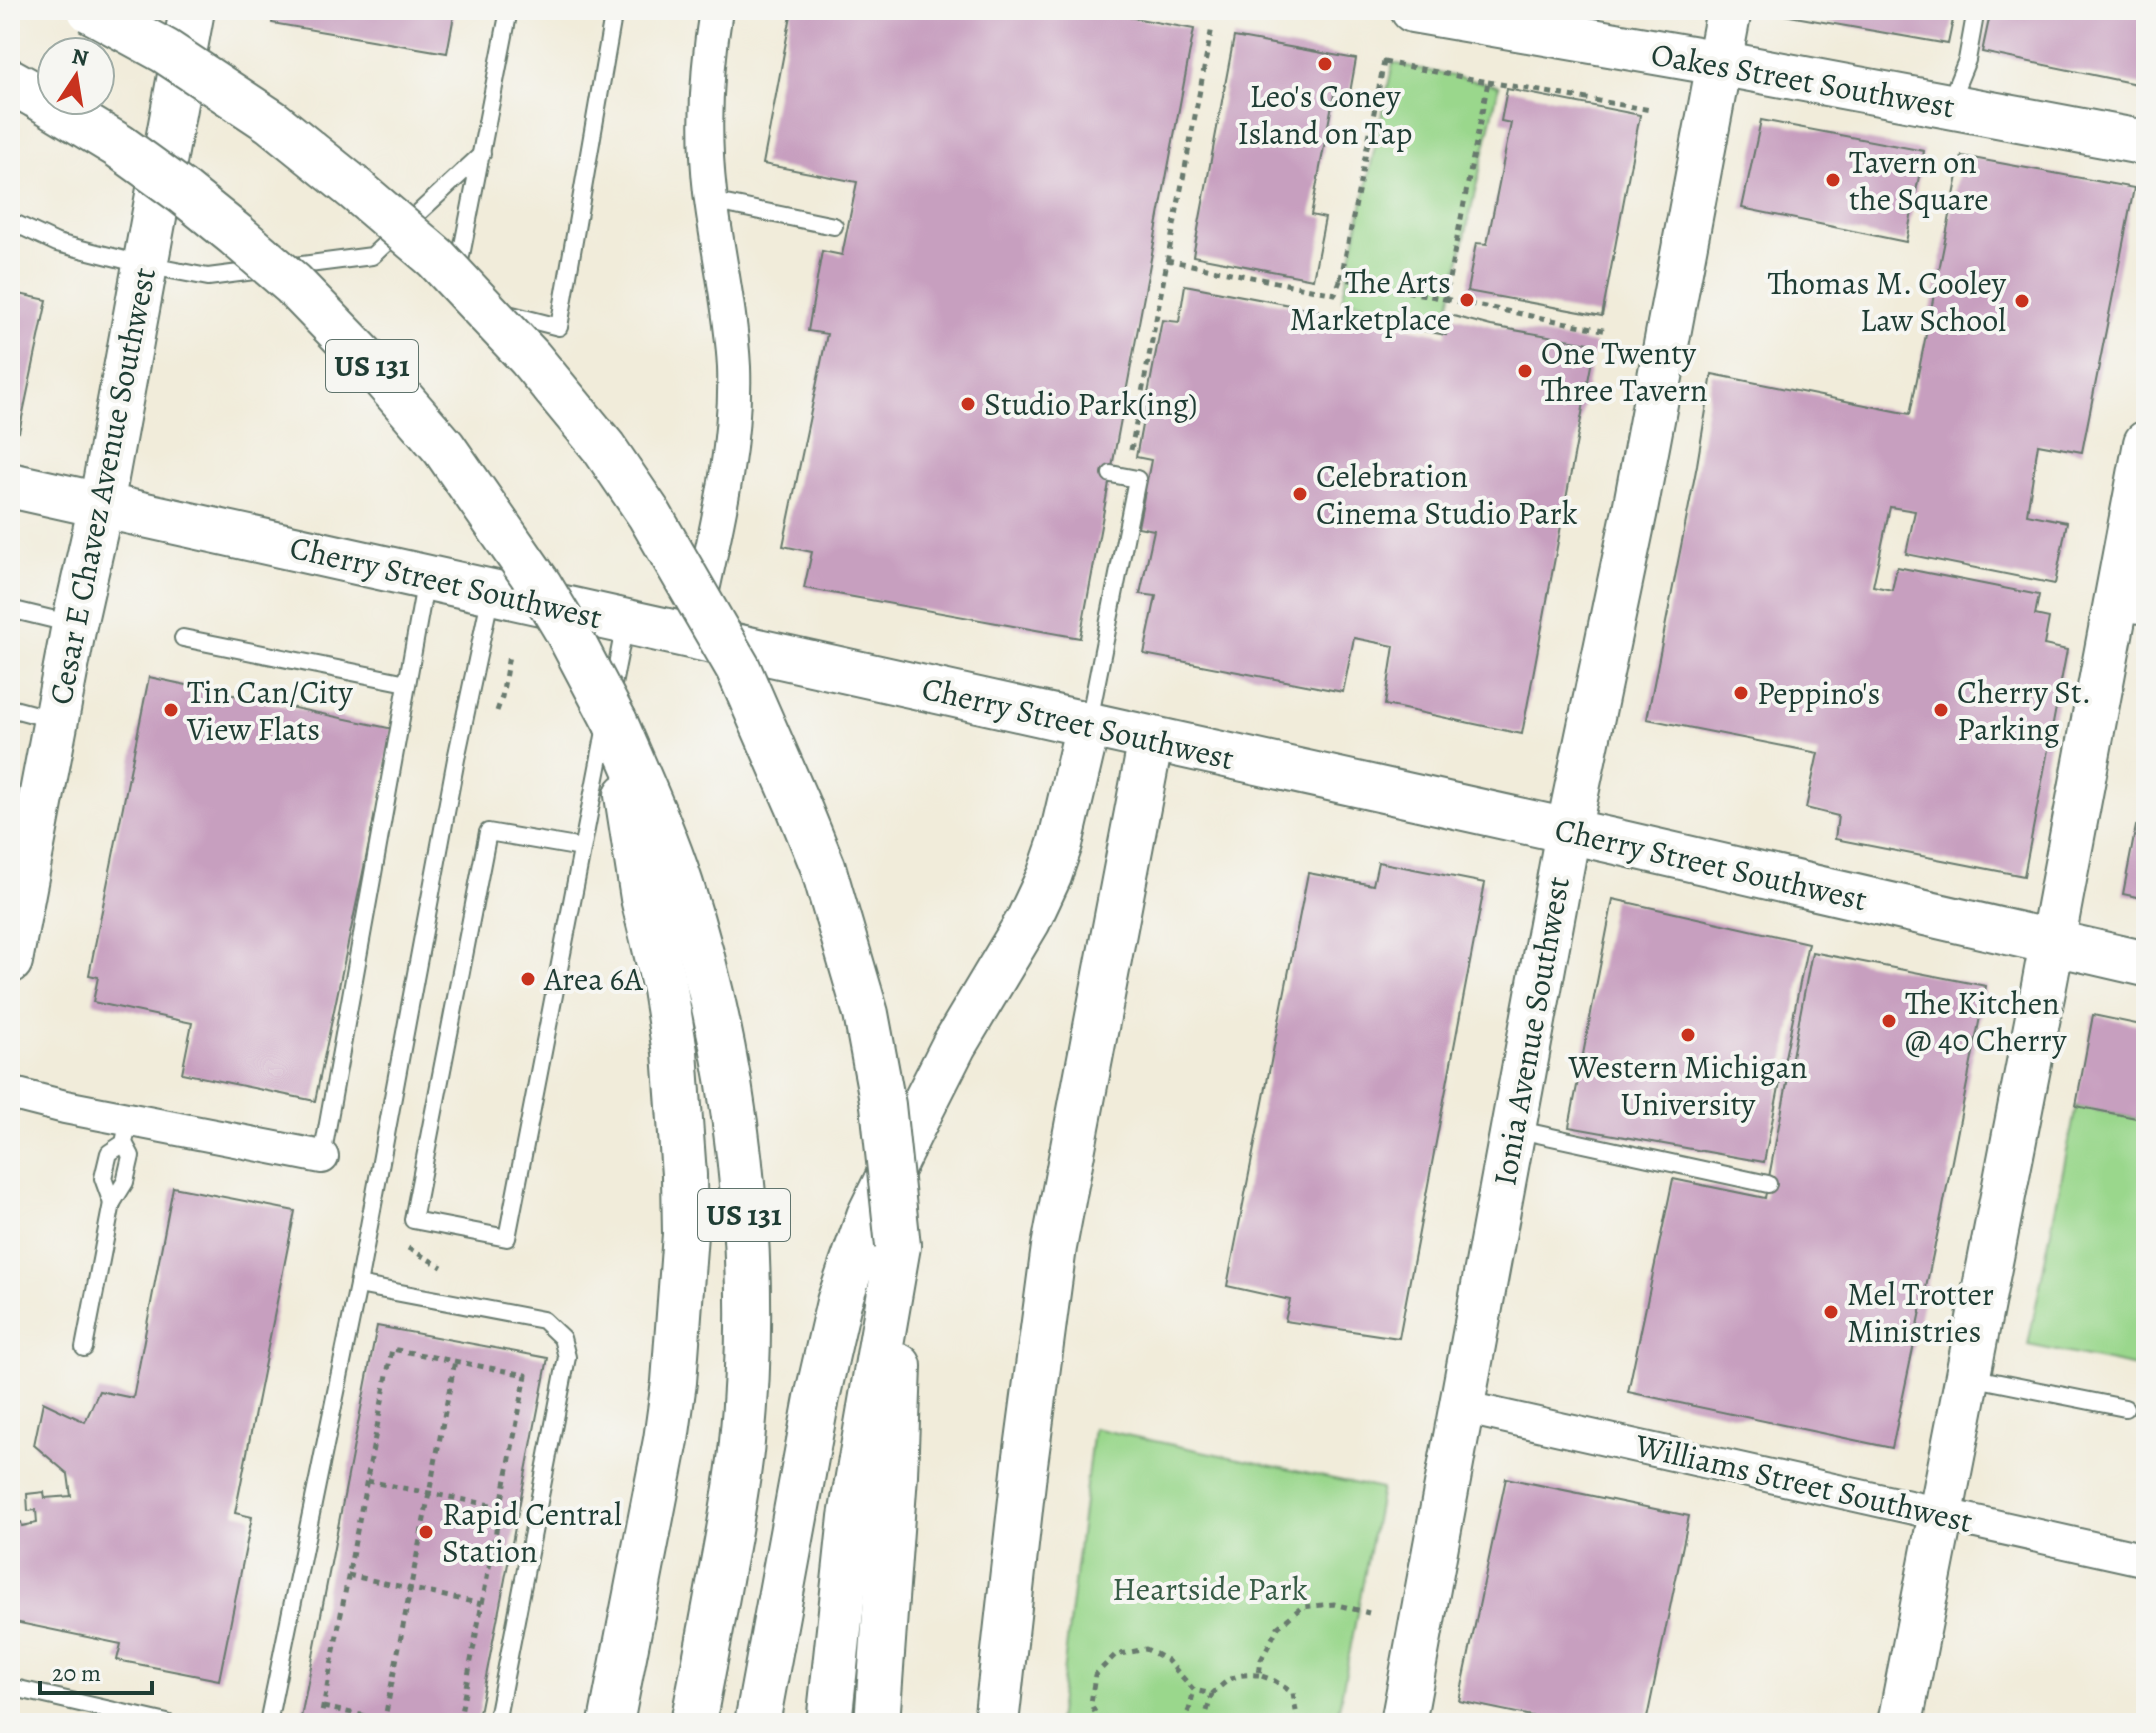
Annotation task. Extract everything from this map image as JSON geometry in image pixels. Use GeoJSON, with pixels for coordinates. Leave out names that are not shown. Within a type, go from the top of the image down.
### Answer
{"type":"FeatureCollection","features":[{"type":"Feature","properties":{"kind":"main road"},"geometry":{"type":"LineString","coordinates":[[90,10],[165,51],[272,122],[436,258],[530,358],[604,448],[649,514],[738,668],[823,867],[866,1014],[883,1105],[898,1246],[898,1405],[877,1723]]}},
{"type":"Feature","properties":{"kind":"main road","name":"Cesar E Chavez Avenue Southwest"},"geometry":{"type":"LineString","coordinates":[[10,961],[74,625],[101,505],[192,10]]}},
{"type":"Feature","properties":{"kind":"main road","name":"Oakes Street Southwest"},"geometry":{"type":"LineString","coordinates":[[1413,10],[1719,63],[2146,143]]}},
{"type":"Feature","properties":{"kind":"main road","name":"Ionia Avenue Southwest"},"geometry":{"type":"LineString","coordinates":[[1403,1723],[1568,832],[1635,510],[1729,10]]}},
{"type":"Feature","properties":{"kind":"main road","name":"US 131"},"geometry":{"type":"LineString","coordinates":[[10,81],[119,146],[184,193],[293,284],[380,374],[444,448],[532,574],[567,631],[615,722],[652,810],[680,883],[723,1048],[746,1237],[748,1313],[742,1442],[735,1500],[693,1723]]}},
{"type":"Feature","properties":{"kind":"main road"},"geometry":{"type":"LineString","coordinates":[[1900,1723],[2052,941],[2130,614],[2146,443]]}},
{"type":"Feature","properties":{"kind":"main road","name":"Cherry Street Southwest"},"geometry":{"type":"LineString","coordinates":[[10,485],[2146,964]]}},
{"type":"Feature","properties":{"kind":"main road"},"geometry":{"type":"LineString","coordinates":[[611,1723],[668,1426],[685,1234],[675,1052],[665,989],[643,898],[615,722]]}},
{"type":"Feature","properties":{"kind":"main road"},"geometry":{"type":"LineString","coordinates":[[757,1723],[817,1398],[839,1302],[869,1216],[913,1126],[954,1045],[1028,921],[1044,888],[1060,844],[1088,725]]}},
{"type":"Feature","properties":{"kind":"main road"},"geometry":{"type":"LineString","coordinates":[[996,1723],[1025,1464],[1054,1247],[1151,739]]}},
{"type":"Feature","properties":{"kind":"main road"},"geometry":{"type":"LineString","coordinates":[[829,1723],[853,1505],[898,1246]]}},
{"type":"Feature","properties":{"kind":"street"},"geometry":{"type":"LineString","coordinates":[[693,637],[715,535],[734,400],[730,322],[711,201],[705,111],[716,10]]}},
{"type":"Feature","properties":{"kind":"street"},"geometry":{"type":"LineString","coordinates":[[10,1093],[65,1107],[126,1131],[322,1157]]}},
{"type":"Feature","properties":{"kind":"street","name":"Williams Street Southwest"},"geometry":{"type":"LineString","coordinates":[[1462,1407],[2146,1560]]}},
{"type":"Feature","properties":{"kind":"lane"},"geometry":{"type":"LineString","coordinates":[[509,10],[452,300],[559,327],[614,10]]}},
{"type":"Feature","properties":{"kind":"lane"},"geometry":{"type":"LineString","coordinates":[[1948,106],[1967,60],[1976,10]]}},
{"type":"Feature","properties":{"kind":"lane"},"geometry":{"type":"LineString","coordinates":[[10,221],[57,243],[208,277],[372,256],[482,154]]}},
{"type":"Feature","properties":{"kind":"lane"},"geometry":{"type":"LineString","coordinates":[[711,201],[834,226]]}},
{"type":"Feature","properties":{"kind":"lane"},"geometry":{"type":"LineString","coordinates":[[1088,725],[1137,479],[1118,475]]}},
{"type":"Feature","properties":{"kind":"lane"},"geometry":{"type":"LineString","coordinates":[[322,1157],[427,578]]}},
{"type":"Feature","properties":{"kind":"lane"},"geometry":{"type":"LineString","coordinates":[[268,1723],[358,1285],[456,759],[491,592]]}},
{"type":"Feature","properties":{"kind":"lane"},"geometry":{"type":"LineString","coordinates":[[10,609],[74,625]]}},
{"type":"Feature","properties":{"kind":"lane"},"geometry":{"type":"LineString","coordinates":[[582,848],[488,832],[413,1220],[507,1238],[582,848],[625,622]]}},
{"type":"Feature","properties":{"kind":"lane"},"geometry":{"type":"LineString","coordinates":[[183,638],[407,683]]}},
{"type":"Feature","properties":{"kind":"lane"},"geometry":{"type":"LineString","coordinates":[[10,708],[57,721]]}},
{"type":"Feature","properties":{"kind":"lane"},"geometry":{"type":"LineString","coordinates":[[1513,1129],[1768,1184]]}},
{"type":"Feature","properties":{"kind":"lane"},"geometry":{"type":"LineString","coordinates":[[84,1348],[112,1203],[103,1178],[109,1153],[126,1131]]}},
{"type":"Feature","properties":{"kind":"lane"},"geometry":{"type":"LineString","coordinates":[[358,1285],[543,1320],[562,1338],[567,1357],[496,1723]]}},
{"type":"Feature","properties":{"kind":"lane"},"geometry":{"type":"LineString","coordinates":[[1968,1376],[2125,1408]]}},
{"type":"Feature","properties":{"kind":"lane"},"geometry":{"type":"LineString","coordinates":[[10,1687],[167,1723]]}},
{"type":"Feature","properties":{"kind":"path"},"geometry":{"type":"LineString","coordinates":[[1118,475],[1167,260],[1212,27]]}},
{"type":"Feature","properties":{"kind":"path"},"geometry":{"type":"LineString","coordinates":[[1167,260],[1335,294],[1341,278],[1384,62],[1651,110]]}},
{"type":"Feature","properties":{"kind":"path"},"geometry":{"type":"LineString","coordinates":[[1445,299],[1488,82]]}},
{"type":"Feature","properties":{"kind":"path"},"geometry":{"type":"LineString","coordinates":[[1341,278],[1608,331]]}},
{"type":"Feature","properties":{"kind":"path"},"geometry":{"type":"LineString","coordinates":[[320,1723],[392,1349],[526,1375],[459,1723]]}},
{"type":"Feature","properties":{"kind":"path"},"geometry":{"type":"LineString","coordinates":[[384,1721],[455,1361]]}},
{"type":"Feature","properties":{"kind":"path"},"geometry":{"type":"LineString","coordinates":[[367,1481],[501,1507]]}},
{"type":"Feature","properties":{"kind":"path"},"geometry":{"type":"LineString","coordinates":[[348,1575],[482,1604]]}},
{"type":"Feature","properties":{"kind":"path"},"geometry":{"type":"LineString","coordinates":[[1259,1675],[1261,1660],[1278,1627],[1302,1607],[1334,1604],[1369,1613]]}},
{"type":"Feature","properties":{"kind":"path"},"geometry":{"type":"LineString","coordinates":[[1100,1723],[1091,1704],[1095,1675],[1115,1655],[1146,1649],[1167,1660],[1194,1690],[1212,1694]]}},
{"type":"Feature","properties":{"kind":"path"},"geometry":{"type":"LineString","coordinates":[[1207,1723],[1212,1694],[1227,1679],[1244,1673],[1275,1681],[1293,1693],[1296,1723]]}},
{"type":"Feature","properties":{"kind":"path"},"geometry":{"type":"LineString","coordinates":[[1182,1723],[1194,1690]]}},
{"type":"Feature","properties":{"kind":"path"},"geometry":{"type":"LineString","coordinates":[[323,1707],[400,1723]]}},
{"type":"Feature","properties":{"kind":"green space"},"geometry":{"type":"Polygon","coordinates":[[[1393,63],[1499,86],[1446,321],[1342,299],[1393,63]]]}},
{"type":"Feature","properties":{"kind":"green space"},"geometry":{"type":"Polygon","coordinates":[[[2076,1106],[2146,1120],[2146,1369],[2028,1345],[2076,1106]]]}},
{"type":"Feature","properties":{"kind":"green space","name":"Heartside Park"},"geometry":{"type":"Polygon","coordinates":[[[1093,1428],[1381,1489],[1336,1723],[1057,1723],[1093,1428]]]}},
{"type":"Feature","properties":{"kind":"building"},"geometry":{"type":"Polygon","coordinates":[[[274,10],[455,10],[447,53],[272,23],[274,10]]]}},
{"type":"Feature","properties":{"kind":"building","name":"Studio Park(ing)"},"geometry":{"type":"Polygon","coordinates":[[[792,10],[1090,10],[1194,29],[1080,638],[804,588],[812,552],[783,546],[827,334],[808,331],[822,251],[842,255],[857,182],[763,164],[792,10]]]}},
{"type":"Feature","properties":{"kind":"building"},"geometry":{"type":"Polygon","coordinates":[[[1779,10],[1955,10],[1948,44],[1778,14],[1779,10]]]}},
{"type":"Feature","properties":{"kind":"building"},"geometry":{"type":"Polygon","coordinates":[[[1991,10],[2146,10],[2146,86],[1982,52],[1991,10]]]}},
{"type":"Feature","properties":{"kind":"building"},"geometry":{"type":"Polygon","coordinates":[[[1234,37],[1356,59],[1349,98],[1334,94],[1311,215],[1325,218],[1313,279],[1193,256],[1234,37]]]}},
{"type":"Feature","properties":{"kind":"building"},"geometry":{"type":"Polygon","coordinates":[[[1507,89],[1640,115],[1602,316],[1467,291],[1476,243],[1487,244],[1511,123],[1501,121],[1507,89]]]}},
{"type":"Feature","properties":{"kind":"building","name":"Tavern on the Square"},"geometry":{"type":"Polygon","coordinates":[[[1761,120],[1924,151],[1906,242],[1742,208],[1761,120]]]}},
{"type":"Feature","properties":{"kind":"building"},"geometry":{"type":"Polygon","coordinates":[[[1962,156],[2134,188],[2082,452],[2038,444],[2027,514],[2067,522],[2055,584],[1906,554],[1915,511],[1890,507],[1873,586],[1892,590],[1897,567],[2039,595],[2035,615],[2049,618],[2044,645],[2067,650],[2024,876],[1835,839],[1838,816],[1806,808],[1818,753],[1647,719],[1712,374],[1910,414],[1962,156]]]}},
{"type":"Feature","properties":{"kind":"building","name":"Celebration Cinema Studio Park"},"geometry":{"type":"Polygon","coordinates":[[[1185,285],[1446,335],[1450,315],[1491,326],[1595,344],[1522,734],[1385,705],[1394,646],[1354,638],[1343,692],[1144,654],[1156,596],[1140,594],[1154,530],[1138,527],[1151,460],[1136,457],[1162,320],[1179,322],[1185,285]]]}},
{"type":"Feature","properties":{"kind":"building"},"geometry":{"type":"Polygon","coordinates":[[[10,292],[47,300],[19,432],[10,430],[10,292]]]}},
{"type":"Feature","properties":{"kind":"building"},"geometry":{"type":"Polygon","coordinates":[[[149,677],[393,729],[315,1101],[182,1073],[192,1023],[93,1002],[98,977],[89,975],[149,677]]]}},
{"type":"Feature","properties":{"kind":"building"},"geometry":{"type":"Polygon","coordinates":[[[2136,826],[2146,828],[2146,899],[2123,894],[2136,826]]]}},
{"type":"Feature","properties":{"kind":"building"},"geometry":{"type":"Polygon","coordinates":[[[1378,862],[1485,883],[1399,1338],[1285,1321],[1290,1300],[1227,1286],[1308,873],[1373,885],[1378,862]]]}},
{"type":"Feature","properties":{"kind":"building","name":"Western Michigan University"},"geometry":{"type":"Polygon","coordinates":[[[1613,899],[1808,943],[1764,1162],[1569,1127],[1613,899]]]}},
{"type":"Feature","properties":{"kind":"building","name":"Mel Trotter Ministries"},"geometry":{"type":"Polygon","coordinates":[[[1812,952],[1986,986],[1892,1448],[1628,1392],[1673,1179],[1765,1198],[1812,952]]]}},
{"type":"Feature","properties":{"kind":"building"},"geometry":{"type":"Polygon","coordinates":[[[2093,1015],[2146,1026],[2146,1120],[2076,1106],[2093,1015]]]}},
{"type":"Feature","properties":{"kind":"building"},"geometry":{"type":"Polygon","coordinates":[[[173,1187],[295,1211],[235,1513],[252,1517],[219,1680],[117,1660],[121,1644],[10,1621],[10,1523],[21,1522],[22,1526],[37,1523],[36,1510],[28,1511],[27,1494],[44,1492],[45,1498],[71,1496],[68,1474],[34,1445],[43,1402],[85,1422],[99,1391],[133,1398],[173,1187]]]}},
{"type":"Feature","properties":{"kind":"building","name":"Rapid Central Station"},"geometry":{"type":"Polygon","coordinates":[[[377,1326],[548,1358],[477,1723],[300,1723],[377,1326]]]}},
{"type":"Feature","properties":{"kind":"building"},"geometry":{"type":"Polygon","coordinates":[[[1506,1478],[1689,1516],[1646,1723],[1565,1723],[1459,1701],[1506,1478]]]}},
{"type":"Feature","properties":{"kind":"place","name":"Leo's Coney Island on Tap"},"geometry":{"type":"Point","coordinates":[1325,64]}},
{"type":"Feature","properties":{"kind":"place","name":"Tavern on the Square"},"geometry":{"type":"Point","coordinates":[1833,180]}},
{"type":"Feature","properties":{"kind":"place","name":"The Arts Marketplace"},"geometry":{"type":"Point","coordinates":[1467,300]}},
{"type":"Feature","properties":{"kind":"place","name":"Thomas M. Cooley Law School"},"geometry":{"type":"Point","coordinates":[2022,301]}},
{"type":"Feature","properties":{"kind":"place","name":"One Twenty Three Tavern"},"geometry":{"type":"Point","coordinates":[1525,371]}},
{"type":"Feature","properties":{"kind":"place","name":"Studio Park(ing)"},"geometry":{"type":"Point","coordinates":[968,404]}},
{"type":"Feature","properties":{"kind":"place","name":"Celebration Cinema Studio Park"},"geometry":{"type":"Point","coordinates":[1300,494]}},
{"type":"Feature","properties":{"kind":"place","name":"Peppino's"},"geometry":{"type":"Point","coordinates":[1741,693]}},
{"type":"Feature","properties":{"kind":"place","name":"Tin Can/City View Flats"},"geometry":{"type":"Point","coordinates":[171,710]}},
{"type":"Feature","properties":{"kind":"place","name":"Cherry St. Parking"},"geometry":{"type":"Point","coordinates":[1941,710]}},
{"type":"Feature","properties":{"kind":"place","name":"Area 6A"},"geometry":{"type":"Point","coordinates":[528,979]}},
{"type":"Feature","properties":{"kind":"place","name":"The Kitchen @ 40 Cherry"},"geometry":{"type":"Point","coordinates":[1889,1021]}},
{"type":"Feature","properties":{"kind":"place","name":"Western Michigan University"},"geometry":{"type":"Point","coordinates":[1688,1035]}},
{"type":"Feature","properties":{"kind":"place","name":"Mel Trotter Ministries"},"geometry":{"type":"Point","coordinates":[1831,1312]}},
{"type":"Feature","properties":{"kind":"place","name":"Rapid Central Station"},"geometry":{"type":"Point","coordinates":[426,1532]}}]}
